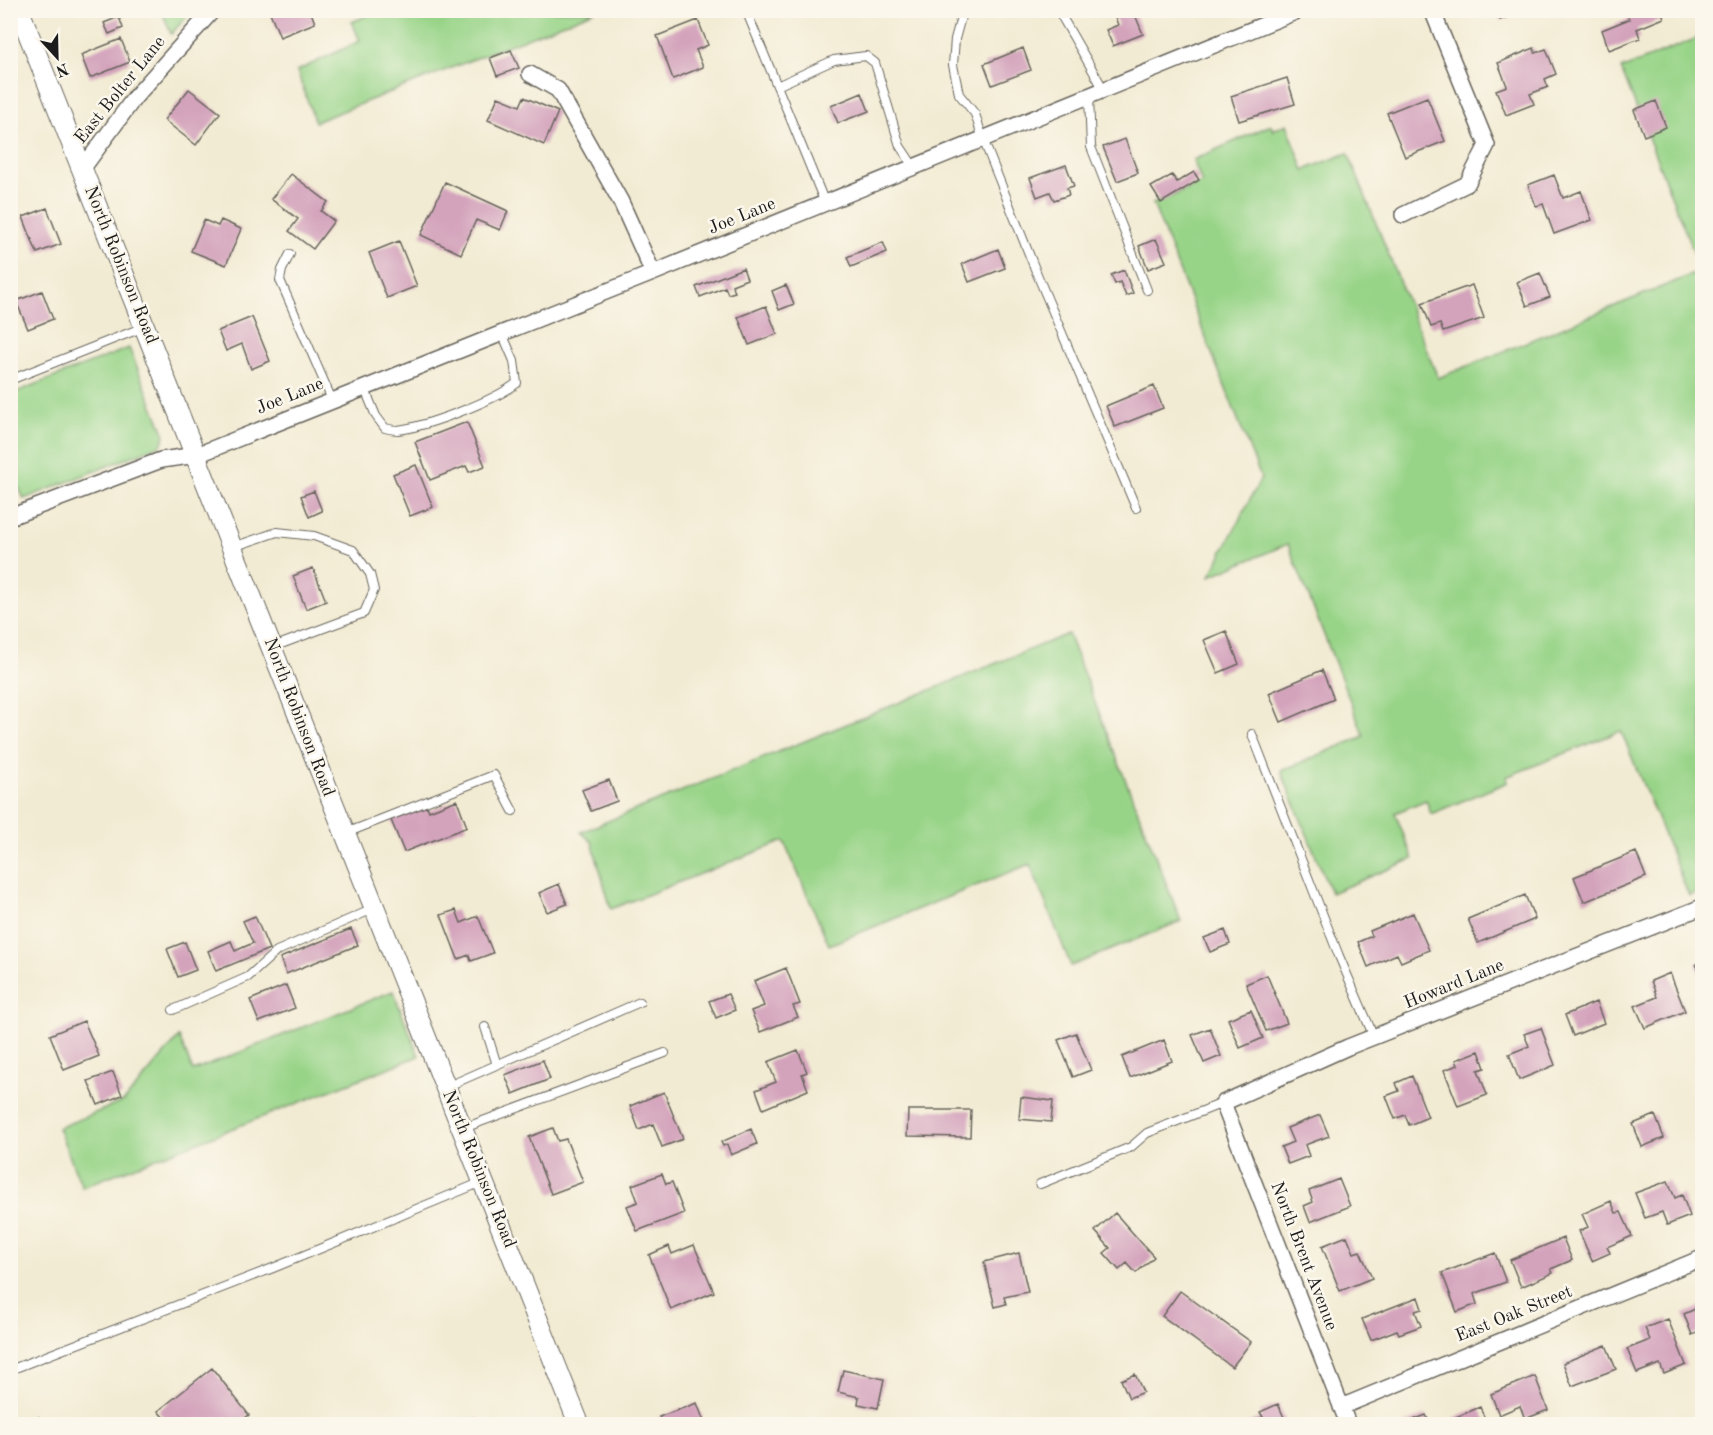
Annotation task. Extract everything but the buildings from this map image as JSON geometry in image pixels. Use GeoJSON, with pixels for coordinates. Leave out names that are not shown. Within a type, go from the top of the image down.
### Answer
{"type":"FeatureCollection","features":[{"type":"Feature","properties":{"kind":"street","name":"North Robinson Road"},"geometry":{"type":"LineString","coordinates":[[19,10],[146,326],[579,1425]]}},
{"type":"Feature","properties":{"kind":"street","name":"East Bolter Lane"},"geometry":{"type":"LineString","coordinates":[[83,168],[135,97],[213,10]]}},
{"type":"Feature","properties":{"kind":"street","name":"Joe Lane"},"geometry":{"type":"LineString","coordinates":[[10,517],[161,460],[196,455],[653,273],[1300,10]]}},
{"type":"Feature","properties":{"kind":"street"},"geometry":{"type":"LineString","coordinates":[[1403,215],[1467,184],[1487,145],[1432,10]]}},
{"type":"Feature","properties":{"kind":"street"},"geometry":{"type":"LineString","coordinates":[[530,74],[558,90],[621,202],[653,273]]}},
{"type":"Feature","properties":{"kind":"street","name":"Howard Lane"},"geometry":{"type":"LineString","coordinates":[[1223,1103],[1374,1036],[1702,907]]}},
{"type":"Feature","properties":{"kind":"street","name":"North Brent Avenue"},"geometry":{"type":"LineString","coordinates":[[1223,1103],[1348,1425]]}},
{"type":"Feature","properties":{"kind":"street","name":"East Oak Street"},"geometry":{"type":"LineString","coordinates":[[1341,1407],[1702,1258]]}},
{"type":"Feature","properties":{"kind":"lane"},"geometry":{"type":"LineString","coordinates":[[746,10],[825,203]]}},
{"type":"Feature","properties":{"kind":"lane"},"geometry":{"type":"LineString","coordinates":[[963,10],[955,39],[953,65],[958,94],[975,114],[1037,274],[1136,508]]}},
{"type":"Feature","properties":{"kind":"lane"},"geometry":{"type":"LineString","coordinates":[[1058,10],[1104,90]]}},
{"type":"Feature","properties":{"kind":"lane"},"geometry":{"type":"LineString","coordinates":[[777,86],[834,60],[866,56],[875,63],[900,146],[914,167]]}},
{"type":"Feature","properties":{"kind":"lane"},"geometry":{"type":"LineString","coordinates":[[1089,96],[1090,147],[1148,290]]}},
{"type":"Feature","properties":{"kind":"lane"},"geometry":{"type":"LineString","coordinates":[[290,254],[280,280],[332,400]]}},
{"type":"Feature","properties":{"kind":"lane"},"geometry":{"type":"LineString","coordinates":[[10,380],[146,326]]}},
{"type":"Feature","properties":{"kind":"lane"},"geometry":{"type":"LineString","coordinates":[[364,387],[380,422],[385,428],[396,430],[481,403],[516,383],[516,370],[502,333]]}},
{"type":"Feature","properties":{"kind":"lane"},"geometry":{"type":"LineString","coordinates":[[233,547],[277,532],[314,536],[353,550],[370,574],[374,590],[364,613],[272,648]]}},
{"type":"Feature","properties":{"kind":"lane"},"geometry":{"type":"LineString","coordinates":[[1252,734],[1374,1036]]}},
{"type":"Feature","properties":{"kind":"lane"},"geometry":{"type":"LineString","coordinates":[[345,834],[494,775],[513,811]]}},
{"type":"Feature","properties":{"kind":"lane"},"geometry":{"type":"LineString","coordinates":[[173,1010],[248,977],[277,951],[375,908]]}},
{"type":"Feature","properties":{"kind":"lane"},"geometry":{"type":"LineString","coordinates":[[446,1087],[640,1002]]}},
{"type":"Feature","properties":{"kind":"lane"},"geometry":{"type":"LineString","coordinates":[[485,1027],[497,1065]]}},
{"type":"Feature","properties":{"kind":"lane"},"geometry":{"type":"LineString","coordinates":[[462,1129],[665,1053]]}},
{"type":"Feature","properties":{"kind":"lane"},"geometry":{"type":"LineString","coordinates":[[1040,1184],[1131,1147],[1147,1133],[1223,1103]]}},
{"type":"Feature","properties":{"kind":"lane"},"geometry":{"type":"LineString","coordinates":[[10,1370],[273,1268],[484,1182]]}},
{"type":"Feature","properties":{"kind":"green space"},"geometry":{"type":"Polygon","coordinates":[[[162,11],[192,11],[171,34],[162,11]]]}},
{"type":"Feature","properties":{"kind":"green space"},"geometry":{"type":"Polygon","coordinates":[[[375,11],[595,11],[315,122],[297,71],[360,41],[352,22],[375,11]]]}},
{"type":"Feature","properties":{"kind":"green space"},"geometry":{"type":"Polygon","coordinates":[[[1702,36],[1702,891],[1689,896],[1621,731],[1506,777],[1508,782],[1431,814],[1426,800],[1395,813],[1413,859],[1331,893],[1281,771],[1364,736],[1288,544],[1210,576],[1261,478],[1153,204],[1202,183],[1193,160],[1271,125],[1273,130],[1287,124],[1304,170],[1348,153],[1438,378],[1701,271],[1621,69],[1702,36]]]}},
{"type":"Feature","properties":{"kind":"green space"},"geometry":{"type":"Polygon","coordinates":[[[129,348],[165,435],[161,445],[24,499],[11,470],[11,394],[129,348]]]}},
{"type":"Feature","properties":{"kind":"green space"},"geometry":{"type":"Polygon","coordinates":[[[1068,634],[1181,921],[1071,966],[1030,864],[829,945],[784,841],[611,909],[592,842],[581,832],[1068,634]]]}},
{"type":"Feature","properties":{"kind":"green space"},"geometry":{"type":"Polygon","coordinates":[[[393,991],[419,1056],[82,1187],[58,1128],[124,1101],[179,1037],[193,1071],[393,991]]]}}]}
